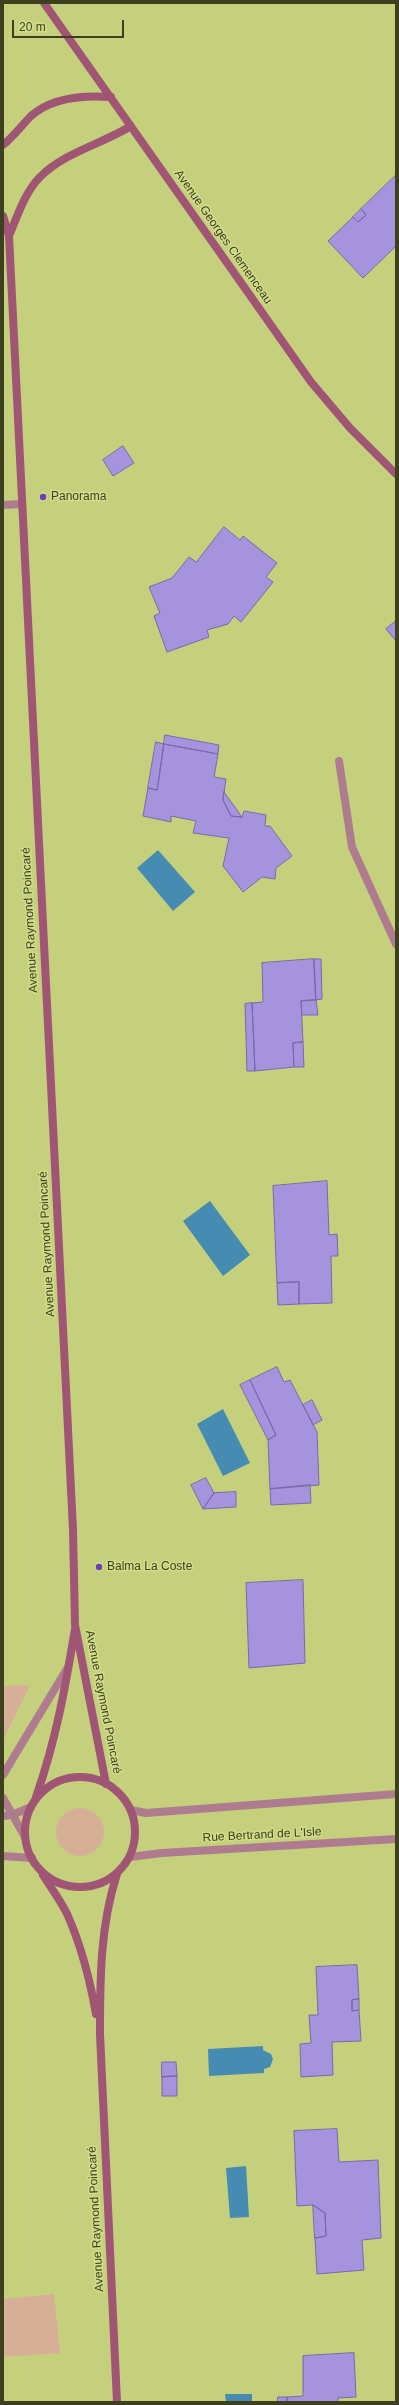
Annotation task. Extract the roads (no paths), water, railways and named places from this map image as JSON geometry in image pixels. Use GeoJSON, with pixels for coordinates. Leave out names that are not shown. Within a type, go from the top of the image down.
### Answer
{"type":"FeatureCollection","features":[{"type":"Feature","properties":{"kind":"main road","name":"Avenue Georges Clemenceau"},"geometry":{"type":"LineString","coordinates":[[44,3],[311,382],[350,428],[396,474]]}},
{"type":"Feature","properties":{"kind":"main road"},"geometry":{"type":"LineString","coordinates":[[3,145],[33,115],[51,105],[70,98],[90,96],[111,98]]}},
{"type":"Feature","properties":{"kind":"main road"},"geometry":{"type":"LineString","coordinates":[[9,236],[23,203],[39,177],[65,158],[116,135],[131,126]]}},
{"type":"Feature","properties":{"kind":"main road","name":"Avenue Raymond Poincaré"},"geometry":{"type":"LineString","coordinates":[[3,216],[9,236],[21,504],[73,1530],[75,1625],[106,1784]]}},
{"type":"Feature","properties":{"kind":"main road","name":"Avenue Raymond Poincaré"},"geometry":{"type":"LineString","coordinates":[[33,1804],[48,1763],[62,1709],[75,1625]]}},
{"type":"Feature","properties":{"kind":"main road"},"geometry":{"type":"LineString","coordinates":[[75,1777],[91,1778],[106,1784],[120,1795],[131,1810],[135,1826],[135,1842],[130,1857],[117,1874],[99,1884],[78,1888],[58,1883],[41,1871],[32,1858],[25,1837],[26,1822],[33,1804],[46,1789],[60,1781],[75,1777]]}},
{"type":"Feature","properties":{"kind":"main road","name":"Avenue Raymond Poincaré"},"geometry":{"type":"LineString","coordinates":[[41,1871],[68,1915],[80,1947],[90,1980],[100,2034]]}},
{"type":"Feature","properties":{"kind":"main road","name":"Avenue Raymond Poincaré"},"geometry":{"type":"LineString","coordinates":[[117,1874],[108,1902],[103,1938],[100,1980],[100,2034],[117,2402]]}},
{"type":"Feature","properties":{"kind":"street"},"geometry":{"type":"LineString","coordinates":[[3,505],[21,504]]}},
{"type":"Feature","properties":{"kind":"street"},"geometry":{"type":"LineString","coordinates":[[339,761],[352,847],[396,944]]}},
{"type":"Feature","properties":{"kind":"street","name":"Avenue Raymond Poincaré"},"geometry":{"type":"LineString","coordinates":[[3,1775],[68,1667]]}},
{"type":"Feature","properties":{"kind":"street"},"geometry":{"type":"LineString","coordinates":[[131,1810],[146,1813],[396,1794]]}},
{"type":"Feature","properties":{"kind":"street"},"geometry":{"type":"LineString","coordinates":[[3,1798],[25,1837]]}},
{"type":"Feature","properties":{"kind":"street"},"geometry":{"type":"LineString","coordinates":[[3,1816],[12,1815],[33,1804]]}},
{"type":"Feature","properties":{"kind":"street","name":"Rue Bertrand de L'Isle"},"geometry":{"type":"LineString","coordinates":[[130,1857],[162,1853],[396,1840]]}},
{"type":"Feature","properties":{"kind":"street"},"geometry":{"type":"LineString","coordinates":[[3,1856],[32,1858]]}},
{"type":"Feature","properties":{"kind":"water"},"geometry":{"type":"Polygon","coordinates":[[[158,850],[195,892],[173,911],[137,868],[158,850]]]}},
{"type":"Feature","properties":{"kind":"water"},"geometry":{"type":"Polygon","coordinates":[[[210,1201],[250,1255],[223,1276],[183,1221],[210,1201]]]}},
{"type":"Feature","properties":{"kind":"water"},"geometry":{"type":"Polygon","coordinates":[[[223,1409],[250,1463],[223,1476],[197,1424],[223,1409]]]}},
{"type":"Feature","properties":{"kind":"water"},"geometry":{"type":"Polygon","coordinates":[[[263,2046],[263,2050],[271,2054],[273,2059],[270,2067],[264,2069],[264,2073],[209,2076],[208,2049],[263,2046]]]}},
{"type":"Feature","properties":{"kind":"water"},"geometry":{"type":"Polygon","coordinates":[[[246,2166],[249,2217],[230,2218],[226,2168],[246,2166]]]}},
{"type":"Feature","properties":{"kind":"water"},"geometry":{"type":"Polygon","coordinates":[[[225,2394],[252,2394],[252,2402],[226,2402],[225,2394]]]}},
{"type":"Feature","properties":{"kind":"place","name":"Panorama"},"geometry":{"type":"Point","coordinates":[43,497]}},
{"type":"Feature","properties":{"kind":"place","name":"Balma La Coste"},"geometry":{"type":"Point","coordinates":[99,1567]}}]}
